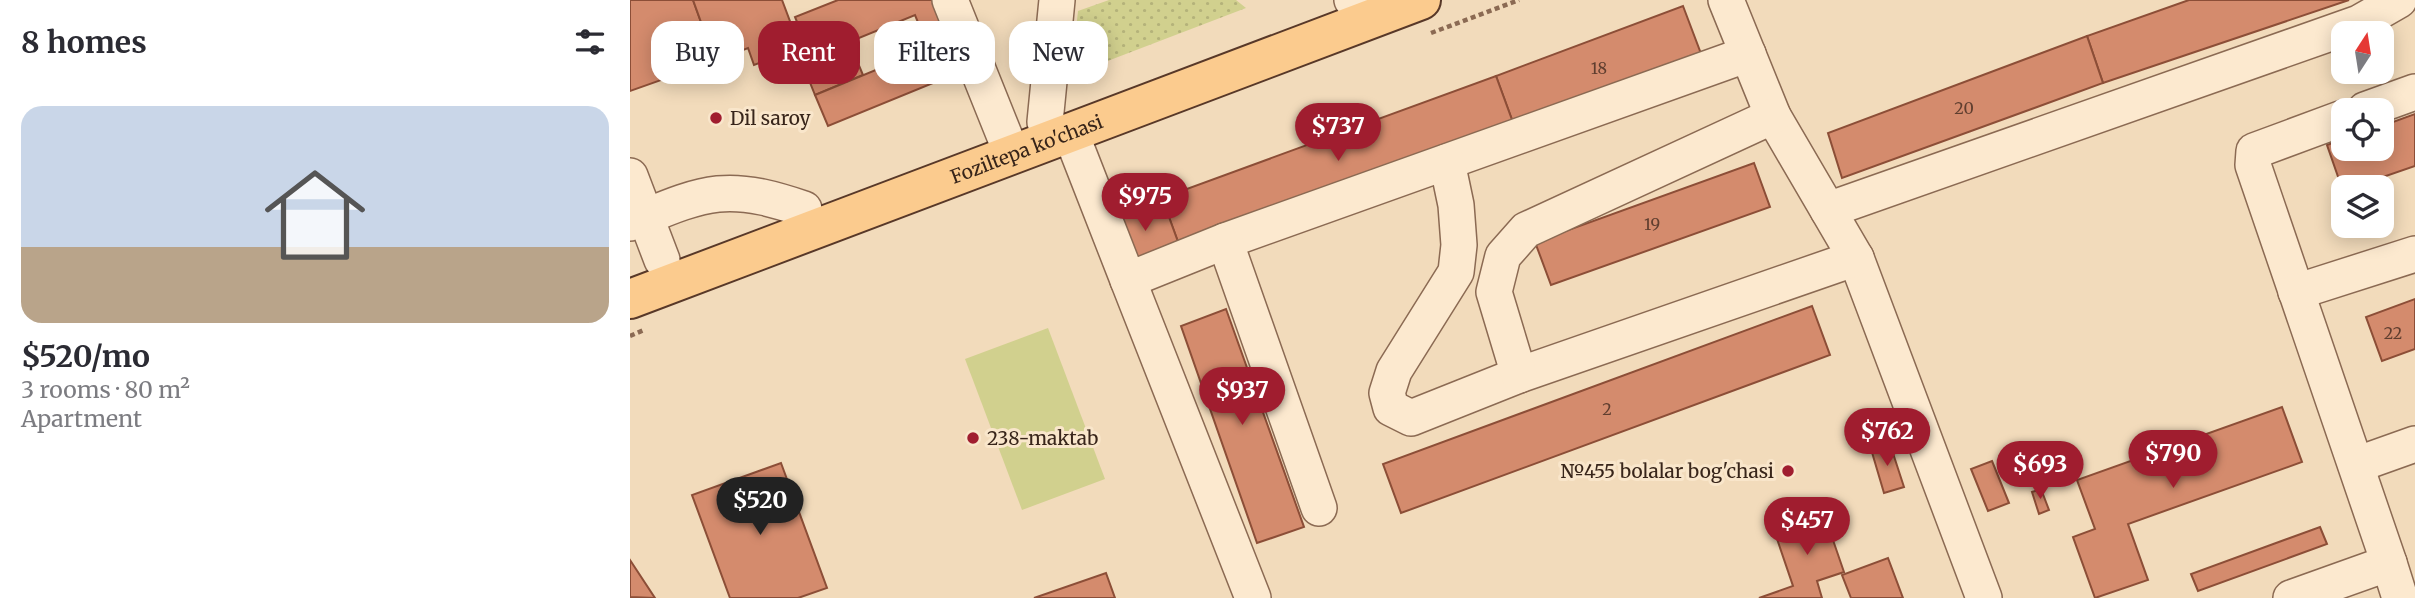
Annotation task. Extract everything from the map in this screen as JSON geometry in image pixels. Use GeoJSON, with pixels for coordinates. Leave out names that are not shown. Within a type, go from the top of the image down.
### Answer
{"type":"FeatureCollection","features":[{"type":"Feature","properties":{"kind":"main road","name":"Foziltepa ko'chasi"},"geometry":{"type":"LineString","coordinates":[[646,267],[1005,138],[1058,128],[1421,0]]}},
{"type":"Feature","properties":{"kind":"main road","name":"Foziltepa ko'chasi"},"geometry":{"type":"LineString","coordinates":[[630,299],[1058,128],[1359,1]]}},
{"type":"Feature","properties":{"kind":"lane"},"geometry":{"type":"LineString","coordinates":[[950,0],[1005,138]]}},
{"type":"Feature","properties":{"kind":"lane"},"geometry":{"type":"LineString","coordinates":[[1057,0],[1058,128],[1128,280],[1253,598]]}},
{"type":"Feature","properties":{"kind":"lane"},"geometry":{"type":"LineString","coordinates":[[1726,0],[1773,116],[1856,258],[1984,598]]}},
{"type":"Feature","properties":{"kind":"lane"},"geometry":{"type":"LineString","coordinates":[[1828,210],[2359,23],[2399,0]]}},
{"type":"Feature","properties":{"kind":"lane"},"geometry":{"type":"LineString","coordinates":[[1128,280],[1225,241],[1748,54]]}},
{"type":"Feature","properties":{"kind":"lane"},"geometry":{"type":"LineString","coordinates":[[2394,100],[2415,92]]}},
{"type":"Feature","properties":{"kind":"lane"},"geometry":{"type":"LineString","coordinates":[[1519,375],[1494,292],[1503,256],[1527,230],[1773,116]]}},
{"type":"Feature","properties":{"kind":"lane"},"geometry":{"type":"LineString","coordinates":[[2291,598],[2401,584],[2356,465],[2253,164],[2253,151],[2331,122]]}},
{"type":"Feature","properties":{"kind":"lane"},"geometry":{"type":"LineString","coordinates":[[1447,162],[1456,205],[1459,245],[1456,272],[1394,371],[1387,393],[1391,408],[1411,418],[1519,375],[1856,258]]}},
{"type":"Feature","properties":{"kind":"lane"},"geometry":{"type":"LineString","coordinates":[[646,267],[640,200],[722,194],[772,199],[804,209]]}},
{"type":"Feature","properties":{"kind":"lane"},"geometry":{"type":"LineString","coordinates":[[1225,241],[1319,508]]}},
{"type":"Feature","properties":{"kind":"lane"},"geometry":{"type":"LineString","coordinates":[[2296,292],[2415,254]]}},
{"type":"Feature","properties":{"kind":"lane"},"geometry":{"type":"LineString","coordinates":[[2356,465],[2415,444]]}},
{"type":"Feature","properties":{"kind":"shaded area"},"geometry":{"type":"Polygon","coordinates":[[[1109,0],[1236,0],[1246,8],[1108,61],[1108,21],[1077,21],[1078,11],[1109,0]]]}},
{"type":"Feature","properties":{"kind":"shaded area"},"geometry":{"type":"Polygon","coordinates":[[[1048,328],[1105,479],[1022,510],[965,359],[1048,328]]]}},
{"type":"Feature","properties":{"kind":"building"},"geometry":{"type":"Polygon","coordinates":[[[630,0],[693,0],[701,21],[651,21],[651,84],[630,91],[630,0]]]}},
{"type":"Feature","properties":{"kind":"building"},"geometry":{"type":"Polygon","coordinates":[[[693,0],[782,0],[790,21],[758,21],[758,64],[754,65],[748,48],[744,50],[744,21],[701,21],[693,0]]]}},
{"type":"Feature","properties":{"kind":"building"},"geometry":{"type":"Polygon","coordinates":[[[838,0],[938,0],[947,21],[917,21],[915,15],[900,21],[874,21],[874,32],[860,38],[860,21],[797,21],[795,17],[838,0]]]}},
{"type":"Feature","properties":{"kind":"building"},"geometry":{"type":"Polygon","coordinates":[[[2189,0],[2349,0],[2103,83],[2087,36],[2189,0]]]}},
{"type":"Feature","properties":{"kind":"building"},"geometry":{"type":"Polygon","coordinates":[[[1683,6],[1703,59],[1515,128],[1496,76],[1683,6]]]}},
{"type":"Feature","properties":{"kind":"building"},"geometry":{"type":"Polygon","coordinates":[[[2087,36],[2103,83],[1842,178],[1828,133],[2087,36]]]}},
{"type":"Feature","properties":{"kind":"building"},"geometry":{"type":"Polygon","coordinates":[[[874,71],[874,84],[931,84],[828,126],[815,95],[842,84],[860,84],[860,76],[874,71]]]}},
{"type":"Feature","properties":{"kind":"building"},"geometry":{"type":"Polygon","coordinates":[[[1496,76],[1515,128],[1181,250],[1162,198],[1496,76]]]}},
{"type":"Feature","properties":{"kind":"building"},"geometry":{"type":"Polygon","coordinates":[[[811,84],[841,84],[815,95],[811,84]]]}},
{"type":"Feature","properties":{"kind":"building"},"geometry":{"type":"Polygon","coordinates":[[[2415,114],[2415,166],[2389,175],[2337,175],[2333,161],[2394,161],[2394,122],[2415,114]]]}},
{"type":"Feature","properties":{"kind":"building"},"geometry":{"type":"Polygon","coordinates":[[[1754,163],[1770,207],[1551,285],[1535,242],[1754,163]]]}},
{"type":"Feature","properties":{"kind":"building"},"geometry":{"type":"Polygon","coordinates":[[[1162,198],[1181,250],[1129,269],[1109,217],[1162,198]]]}},
{"type":"Feature","properties":{"kind":"building"},"geometry":{"type":"Polygon","coordinates":[[[2415,299],[2415,349],[2382,361],[2366,317],[2415,299]]]}},
{"type":"Feature","properties":{"kind":"building"},"geometry":{"type":"Polygon","coordinates":[[[1812,306],[1830,355],[1401,513],[1383,464],[1812,306]]]}},
{"type":"Feature","properties":{"kind":"building"},"geometry":{"type":"Polygon","coordinates":[[[1226,309],[1304,527],[1257,543],[1181,326],[1226,309]]]}},
{"type":"Feature","properties":{"kind":"building"},"geometry":{"type":"Polygon","coordinates":[[[2282,407],[2302,462],[2128,524],[2148,580],[2095,598],[2073,537],[2095,529],[2077,480],[2282,407]]]}},
{"type":"Feature","properties":{"kind":"building"},"geometry":{"type":"Polygon","coordinates":[[[1890,444],[1904,487],[1884,493],[1871,449],[1890,444]]]}},
{"type":"Feature","properties":{"kind":"building"},"geometry":{"type":"Polygon","coordinates":[[[1992,461],[2009,503],[1988,511],[1971,469],[1992,461]]]}},
{"type":"Feature","properties":{"kind":"building"},"geometry":{"type":"Polygon","coordinates":[[[781,463],[827,588],[798,598],[730,598],[692,495],[781,463]]]}},
{"type":"Feature","properties":{"kind":"building"},"geometry":{"type":"Polygon","coordinates":[[[2041,489],[2049,510],[2039,514],[2032,492],[2041,489]]]}},
{"type":"Feature","properties":{"kind":"building"},"geometry":{"type":"Polygon","coordinates":[[[1824,514],[1844,572],[1817,581],[1822,598],[1759,598],[1793,586],[1774,530],[1824,514]]]}},
{"type":"Feature","properties":{"kind":"building"},"geometry":{"type":"Polygon","coordinates":[[[2320,527],[2327,544],[2198,591],[2191,574],[2320,527]]]}},
{"type":"Feature","properties":{"kind":"building"},"geometry":{"type":"Polygon","coordinates":[[[1888,558],[1903,598],[1851,598],[1842,575],[1888,558]]]}},
{"type":"Feature","properties":{"kind":"building"},"geometry":{"type":"Polygon","coordinates":[[[630,560],[655,598],[630,597],[630,560]]]}},
{"type":"Feature","properties":{"kind":"building"},"geometry":{"type":"Polygon","coordinates":[[[1106,573],[1115,598],[1034,598],[1106,573]]]}},
{"type":"Feature","properties":{"kind":"place","name":"Dil saroy"},"geometry":{"type":"Point","coordinates":[716,118]}},
{"type":"Feature","properties":{"kind":"place","name":"238-maktab"},"geometry":{"type":"Point","coordinates":[973,438]}},
{"type":"Feature","properties":{"kind":"place","name":"№455 bolalar bog'chasi"},"geometry":{"type":"Point","coordinates":[1788,471]}}]}
